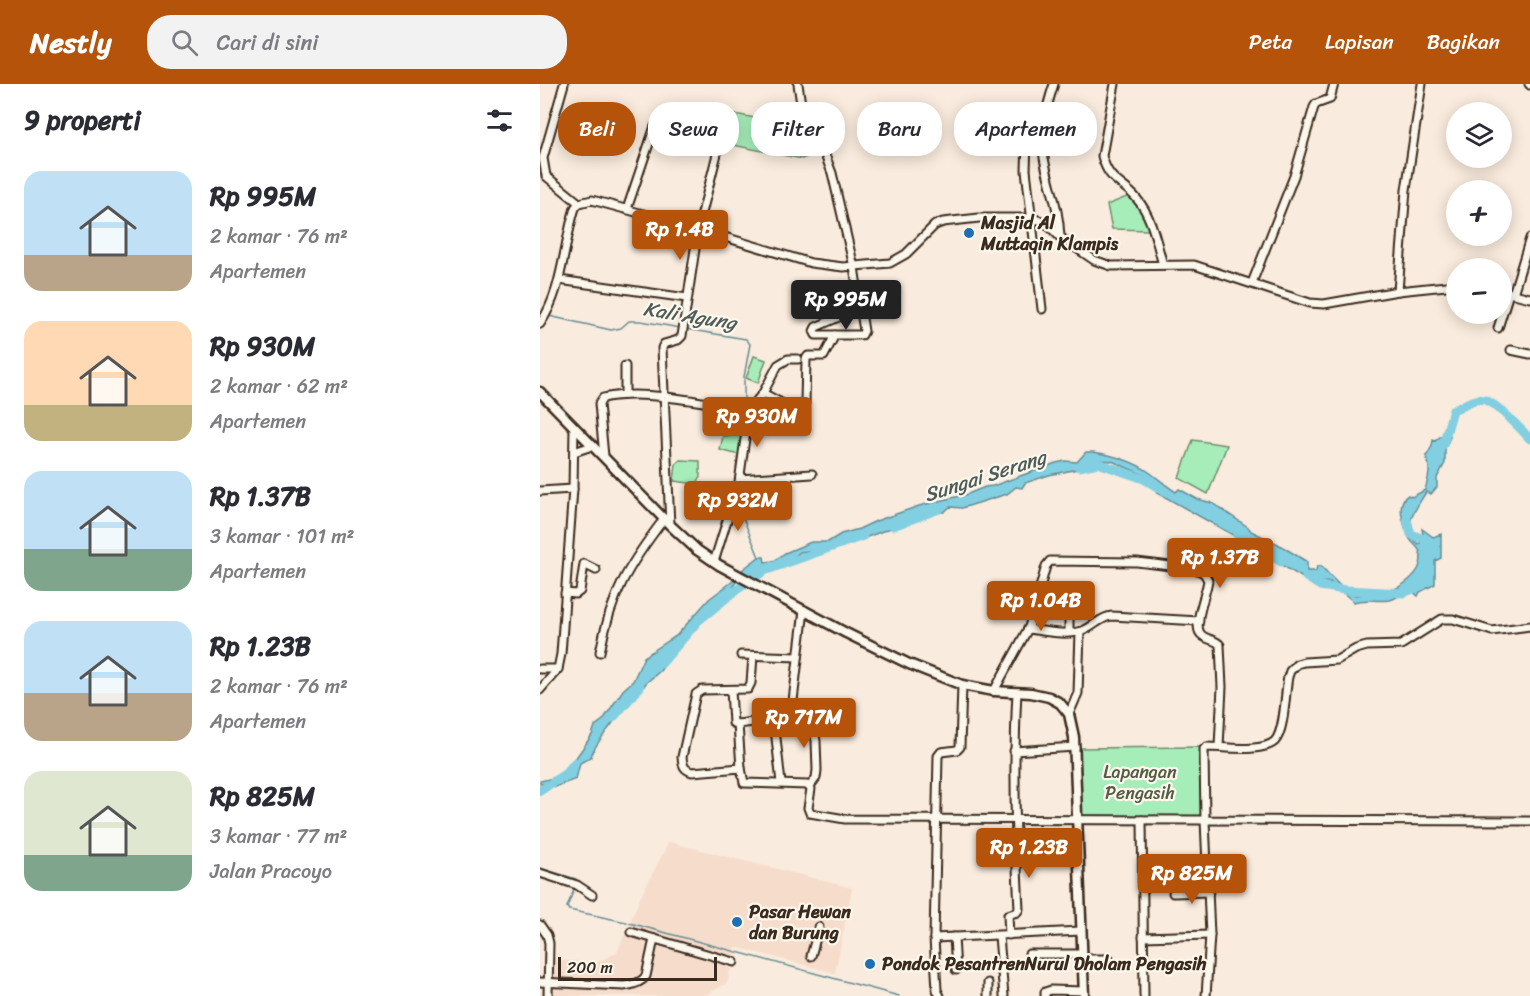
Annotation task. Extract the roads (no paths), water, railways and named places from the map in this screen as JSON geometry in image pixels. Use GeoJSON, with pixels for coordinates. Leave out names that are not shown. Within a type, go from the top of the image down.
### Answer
{"type":"FeatureCollection","features":[{"type":"Feature","properties":{"kind":"main road"},"geometry":{"type":"LineString","coordinates":[[540,392],[667,522],[697,550],[717,563],[909,664],[962,685],[1049,697],[1060,703],[1069,714],[1073,725],[1075,747],[1084,993]]}},
{"type":"Feature","properties":{"kind":"street"},"geometry":{"type":"LineString","coordinates":[[564,84],[543,158],[544,168],[546,176],[579,203],[597,200],[811,263],[854,267],[890,263],[906,254],[935,225],[943,222],[979,218],[1032,218],[1045,222],[1060,237],[1101,264],[1111,266],[1194,265],[1310,303],[1324,304],[1398,291],[1446,286]]}},
{"type":"Feature","properties":{"kind":"street"},"geometry":{"type":"LineString","coordinates":[[798,84],[801,104],[817,134],[832,173],[854,267],[864,334],[816,335],[814,331],[818,325],[842,316]]}},
{"type":"Feature","properties":{"kind":"street"},"geometry":{"type":"LineString","coordinates":[[1054,84],[1043,125],[1043,143],[1044,159],[1057,204],[1060,237]]}},
{"type":"Feature","properties":{"kind":"street"},"geometry":{"type":"LineString","coordinates":[[1115,84],[1102,156],[1104,164],[1112,178],[1137,198],[1146,212],[1163,265]]}},
{"type":"Feature","properties":{"kind":"street"},"geometry":{"type":"LineString","coordinates":[[1252,284],[1294,176],[1314,107],[1330,99],[1334,84]]}},
{"type":"Feature","properties":{"kind":"street"},"geometry":{"type":"LineString","coordinates":[[1398,291],[1406,190],[1422,84]]}},
{"type":"Feature","properties":{"kind":"street"},"geometry":{"type":"LineString","coordinates":[[600,652],[612,603],[619,585],[641,550],[667,522],[662,348],[668,342],[680,339],[698,229],[724,143],[655,126],[627,209]]}},
{"type":"Feature","properties":{"kind":"street"},"geometry":{"type":"LineString","coordinates":[[1026,156],[1026,170],[1042,309]]}},
{"type":"Feature","properties":{"kind":"street"},"geometry":{"type":"LineString","coordinates":[[544,317],[559,280],[571,223],[579,203]]}},
{"type":"Feature","properties":{"kind":"street"},"geometry":{"type":"LineString","coordinates":[[1512,283],[1530,238]]}},
{"type":"Feature","properties":{"kind":"street"},"geometry":{"type":"LineString","coordinates":[[559,280],[687,298]]}},
{"type":"Feature","properties":{"kind":"street"},"geometry":{"type":"LineString","coordinates":[[1512,294],[1530,298]]}},
{"type":"Feature","properties":{"kind":"street"},"geometry":{"type":"LineString","coordinates":[[1498,328],[1499,324]]}},
{"type":"Feature","properties":{"kind":"street"},"geometry":{"type":"LineString","coordinates":[[763,393],[800,411],[805,403],[806,359],[808,356],[824,356],[835,335]]}},
{"type":"Feature","properties":{"kind":"street"},"geometry":{"type":"LineString","coordinates":[[1511,350],[1530,354]]}},
{"type":"Feature","properties":{"kind":"street"},"geometry":{"type":"LineString","coordinates":[[717,563],[740,480],[745,410],[763,393],[783,361],[788,358],[798,359]]}},
{"type":"Feature","properties":{"kind":"street"},"geometry":{"type":"LineString","coordinates":[[625,366],[625,395]]}},
{"type":"Feature","properties":{"kind":"street"},"geometry":{"type":"LineString","coordinates":[[604,456],[600,399],[625,395],[665,398],[745,410]]}},
{"type":"Feature","properties":{"kind":"street"},"geometry":{"type":"LineString","coordinates":[[540,690],[558,669],[561,654],[573,489],[574,427]]}},
{"type":"Feature","properties":{"kind":"street"},"geometry":{"type":"LineString","coordinates":[[574,452],[592,446]]}},
{"type":"Feature","properties":{"kind":"street"},"geometry":{"type":"LineString","coordinates":[[740,480],[812,474]]}},
{"type":"Feature","properties":{"kind":"street"},"geometry":{"type":"LineString","coordinates":[[540,491],[573,489]]}},
{"type":"Feature","properties":{"kind":"street"},"geometry":{"type":"LineString","coordinates":[[994,691],[1028,629],[1046,566],[1050,561],[1137,562],[1196,569],[1204,573],[1208,580],[1199,621],[1200,634],[1218,641],[1221,645],[1222,687],[1219,747]]}},
{"type":"Feature","properties":{"kind":"street"},"geometry":{"type":"LineString","coordinates":[[565,593],[576,594],[580,591],[584,564],[596,570]]}},
{"type":"Feature","properties":{"kind":"street"},"geometry":{"type":"LineString","coordinates":[[1069,632],[1070,606],[1080,601]]}},
{"type":"Feature","properties":{"kind":"street"},"geometry":{"type":"LineString","coordinates":[[791,717],[804,610]]}},
{"type":"Feature","properties":{"kind":"street"},"geometry":{"type":"LineString","coordinates":[[1028,629],[1080,632],[1108,616],[1199,621]]}},
{"type":"Feature","properties":{"kind":"street"},"geometry":{"type":"LineString","coordinates":[[1206,996],[1210,935],[1204,748],[1259,748],[1275,741],[1282,721],[1288,677],[1297,664],[1337,660],[1356,649],[1367,646],[1401,645],[1442,619],[1453,619],[1492,631],[1530,626]]}},
{"type":"Feature","properties":{"kind":"street"},"geometry":{"type":"LineString","coordinates":[[1069,714],[1078,693],[1080,632]]}},
{"type":"Feature","properties":{"kind":"street"},"geometry":{"type":"LineString","coordinates":[[741,655],[798,657]]}},
{"type":"Feature","properties":{"kind":"street"},"geometry":{"type":"LineString","coordinates":[[741,768],[692,772],[683,766],[682,757],[696,694],[702,690],[750,688],[753,656]]}},
{"type":"Feature","properties":{"kind":"street"},"geometry":{"type":"LineString","coordinates":[[540,669],[558,669]]}},
{"type":"Feature","properties":{"kind":"street"},"geometry":{"type":"LineString","coordinates":[[940,996],[937,990],[934,938],[938,756],[941,752],[957,750],[960,747],[962,685]]}},
{"type":"Feature","properties":{"kind":"street"},"geometry":{"type":"LineString","coordinates":[[731,690],[733,723],[791,717],[801,718],[813,726],[817,776],[810,786],[808,808],[813,815],[845,819],[937,820],[1530,821]]}},
{"type":"Feature","properties":{"kind":"street"},"geometry":{"type":"LineString","coordinates":[[1009,935],[1008,915],[1017,912],[1018,909],[1014,820],[1017,692]]}},
{"type":"Feature","properties":{"kind":"street"},"geometry":{"type":"LineString","coordinates":[[781,783],[775,729],[778,724],[791,717]]}},
{"type":"Feature","properties":{"kind":"street"},"geometry":{"type":"LineString","coordinates":[[738,724],[744,783],[810,786]]}},
{"type":"Feature","properties":{"kind":"street"},"geometry":{"type":"LineString","coordinates":[[1014,751],[1075,747]]}},
{"type":"Feature","properties":{"kind":"street"},"geometry":{"type":"LineString","coordinates":[[1142,820],[1144,996]]}},
{"type":"Feature","properties":{"kind":"street"},"geometry":{"type":"LineString","coordinates":[[540,873],[574,884],[592,895]]}},
{"type":"Feature","properties":{"kind":"street"},"geometry":{"type":"LineString","coordinates":[[1173,893],[1209,892]]}},
{"type":"Feature","properties":{"kind":"street"},"geometry":{"type":"LineString","coordinates":[[540,925],[549,943],[548,996]]}},
{"type":"Feature","properties":{"kind":"street"},"geometry":{"type":"LineString","coordinates":[[811,956],[819,927]]}},
{"type":"Feature","properties":{"kind":"street"},"geometry":{"type":"LineString","coordinates":[[934,938],[1081,931]]}},
{"type":"Feature","properties":{"kind":"street"},"geometry":{"type":"LineString","coordinates":[[631,932],[734,962]]}},
{"type":"Feature","properties":{"kind":"street"},"geometry":{"type":"LineString","coordinates":[[1143,937],[1210,935]]}},
{"type":"Feature","properties":{"kind":"street"},"geometry":{"type":"LineString","coordinates":[[999,936],[1004,996]]}},
{"type":"Feature","properties":{"kind":"street"},"geometry":{"type":"LineString","coordinates":[[954,937],[956,970]]}},
{"type":"Feature","properties":{"kind":"street"},"geometry":{"type":"LineString","coordinates":[[540,982],[632,985],[646,976],[654,939]]}},
{"type":"Feature","properties":{"kind":"street"},"geometry":{"type":"LineString","coordinates":[[1029,954],[1109,959]]}},
{"type":"Feature","properties":{"kind":"street"},"geometry":{"type":"LineString","coordinates":[[540,963],[550,965]]}},
{"type":"Feature","properties":{"kind":"street"},"geometry":{"type":"LineString","coordinates":[[988,983],[988,996]]}},
{"type":"Feature","properties":{"kind":"street"},"geometry":{"type":"LineString","coordinates":[[1045,996],[1045,992],[1051,990],[1084,993]]}},
{"type":"Feature","properties":{"kind":"water"},"geometry":{"type":"Polygon","coordinates":[[[1449,434],[1445,449],[1445,463],[1437,478],[1437,487],[1431,494],[1426,492],[1414,511],[1410,525],[1410,531],[1418,544],[1424,541],[1422,529],[1433,537],[1441,534],[1441,558],[1435,561],[1435,584],[1420,592],[1418,596],[1410,589],[1392,599],[1354,602],[1330,582],[1311,583],[1275,561],[1269,552],[1240,539],[1156,492],[1157,490],[1146,476],[1112,461],[1098,460],[1087,467],[1049,475],[1025,483],[1022,488],[1016,487],[1007,494],[962,508],[950,507],[944,512],[927,513],[908,518],[901,524],[862,539],[835,542],[816,550],[800,552],[791,560],[776,563],[764,573],[736,582],[729,595],[677,641],[660,671],[646,683],[635,698],[630,696],[597,744],[591,757],[580,763],[576,779],[555,787],[551,783],[540,784],[540,781],[566,775],[592,735],[595,726],[603,720],[623,690],[633,681],[644,657],[677,635],[709,599],[759,557],[764,557],[765,562],[774,561],[785,553],[811,542],[828,542],[841,534],[919,506],[968,494],[1056,463],[1077,462],[1086,452],[1093,452],[1115,457],[1143,468],[1176,492],[1179,489],[1197,499],[1212,503],[1251,531],[1307,562],[1307,571],[1316,571],[1317,566],[1321,566],[1347,592],[1358,595],[1382,594],[1411,578],[1419,567],[1420,552],[1410,539],[1405,527],[1402,503],[1408,495],[1412,497],[1425,490],[1429,469],[1426,457],[1433,440],[1449,434]]]}},
{"type":"Feature","properties":{"kind":"waterway","name":"Kali Agung"},"geometry":{"type":"LineString","coordinates":[[549,316],[611,330],[621,328],[629,321],[680,328]]}},
{"type":"Feature","properties":{"kind":"waterway","name":"Kali Agung"},"geometry":{"type":"LineString","coordinates":[[685,329],[746,339],[750,344],[744,377],[744,405]]}},
{"type":"Feature","properties":{"kind":"waterway","name":"Sungai Serang"},"geometry":{"type":"LineString","coordinates":[[1443,445],[1453,410],[1481,399],[1490,402],[1502,411],[1530,439]]}},
{"type":"Feature","properties":{"kind":"waterway","name":"Kali Agung"},"geometry":{"type":"LineString","coordinates":[[741,447],[743,413]]}},
{"type":"Feature","properties":{"kind":"waterway","name":"Sungai Serang"},"geometry":{"type":"LineString","coordinates":[[1079,467],[1098,463],[1144,479],[1161,489]]}},
{"type":"Feature","properties":{"kind":"waterway","name":"Kali Agung"},"geometry":{"type":"LineString","coordinates":[[738,493],[743,518],[759,557]]}},
{"type":"Feature","properties":{"kind":"waterway","name":"Sungai Serang"},"geometry":{"type":"LineString","coordinates":[[893,526],[939,509]]}},
{"type":"Feature","properties":{"kind":"waterway","name":"Sungai Serang"},"geometry":{"type":"LineString","coordinates":[[1407,520],[1411,534],[1433,543],[1432,546]]}},
{"type":"Feature","properties":{"kind":"waterway","name":"Sungai Serang"},"geometry":{"type":"LineString","coordinates":[[1237,535],[1281,562]]}},
{"type":"Feature","properties":{"kind":"waterway","name":"Sungai Serang"},"geometry":{"type":"LineString","coordinates":[[661,664],[698,621],[764,571],[863,536]]}},
{"type":"Feature","properties":{"kind":"waterway","name":"Sungai Serang"},"geometry":{"type":"LineString","coordinates":[[1306,577],[1320,586],[1345,590],[1403,593],[1423,585]]}},
{"type":"Feature","properties":{"kind":"waterway","name":"Sungai Serang"},"geometry":{"type":"LineString","coordinates":[[613,718],[640,687]]}},
{"type":"Feature","properties":{"kind":"waterway","name":"Sungai Serang"},"geometry":{"type":"LineString","coordinates":[[540,791],[566,773],[575,762]]}},
{"type":"Feature","properties":{"kind":"waterway"},"geometry":{"type":"LineString","coordinates":[[540,868],[576,879],[576,882]]}},
{"type":"Feature","properties":{"kind":"waterway"},"geometry":{"type":"LineString","coordinates":[[575,887],[567,907],[569,910],[626,922],[899,996]]}},
{"type":"Feature","properties":{"kind":"place","name":"Masjid Al Muttaqin Klampis"},"geometry":{"type":"Point","coordinates":[969,233]}},
{"type":"Feature","properties":{"kind":"place","name":"Pasar Hewan dan Burung"},"geometry":{"type":"Point","coordinates":[737,922]}},
{"type":"Feature","properties":{"kind":"place","name":"Pondok PesantrenNurul Dholam Pengasih"},"geometry":{"type":"Point","coordinates":[870,964]}},
{"type":"Feature","properties":{"kind":"park label","name":"Lapangan Pengasih"},"geometry":{"type":"Point","coordinates":[1140,782]}}]}
